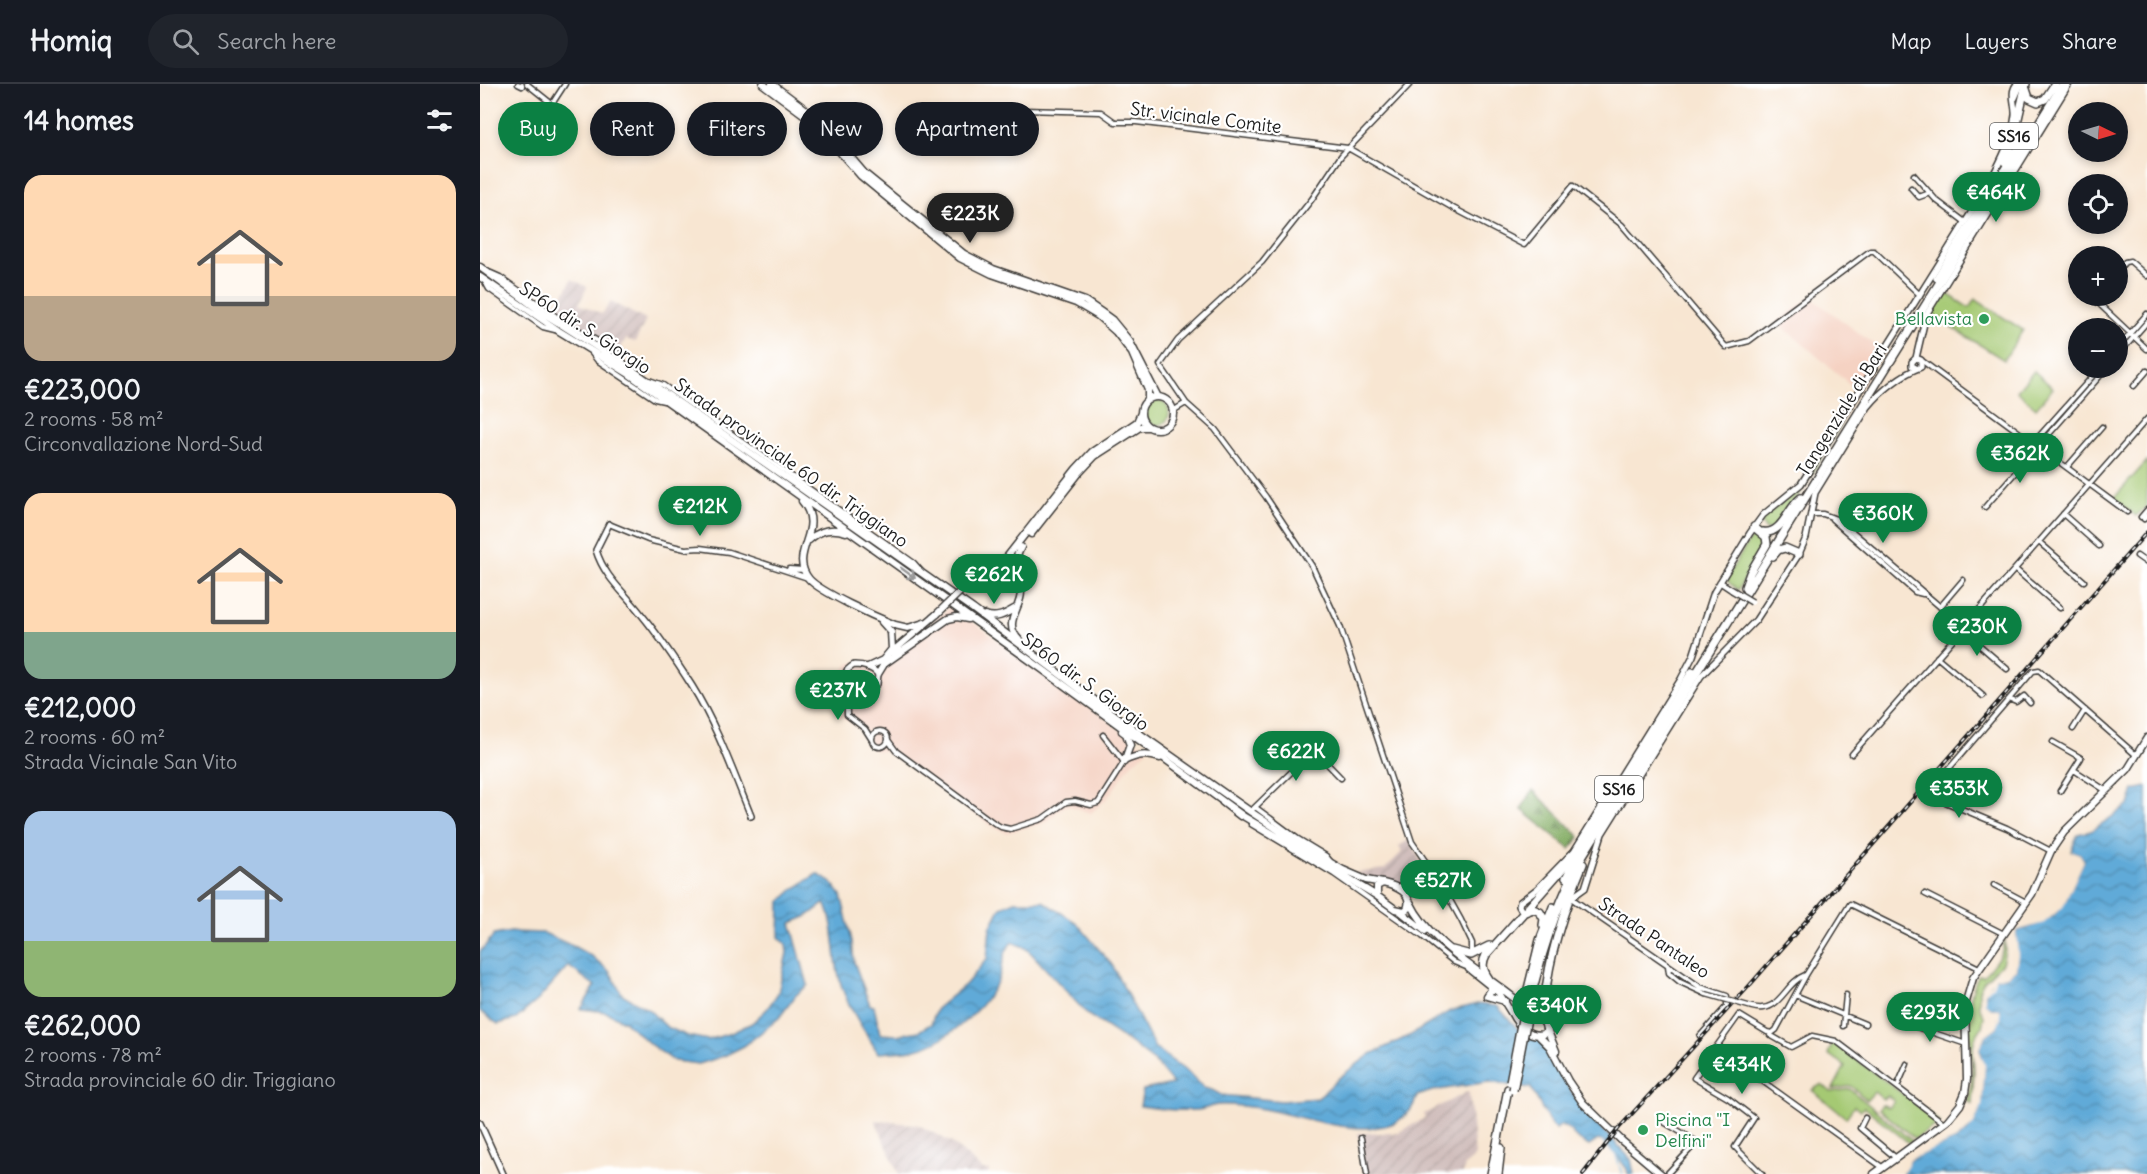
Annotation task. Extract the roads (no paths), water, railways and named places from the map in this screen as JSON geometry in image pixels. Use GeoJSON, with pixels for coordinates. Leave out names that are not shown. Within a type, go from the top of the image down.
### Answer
{"type":"FeatureCollection","features":[{"type":"Feature","properties":{"kind":"highway"},"geometry":{"type":"LineString","coordinates":[[2023,84],[2027,96],[2038,102],[2045,99],[2056,84]]}},
{"type":"Feature","properties":{"kind":"highway","name":"SS16"},"geometry":{"type":"LineString","coordinates":[[1995,184],[1995,179],[2003,166],[2014,136],[2023,84]]}},
{"type":"Feature","properties":{"kind":"highway","name":"Tangenziale di Bari"},"geometry":{"type":"LineString","coordinates":[[1803,498],[2056,84]]}},
{"type":"Feature","properties":{"kind":"highway","name":"Tangenziale di Bari"},"geometry":{"type":"LineString","coordinates":[[1590,839],[2063,84]]}},
{"type":"Feature","properties":{"kind":"highway"},"geometry":{"type":"LineString","coordinates":[[1754,527],[1763,532],[1776,531],[1793,504],[1803,498]]}},
{"type":"Feature","properties":{"kind":"highway"},"geometry":{"type":"LineString","coordinates":[[1799,554],[1786,542],[1787,534],[1803,508],[1803,498]]}},
{"type":"Feature","properties":{"kind":"highway"},"geometry":{"type":"LineString","coordinates":[[1747,588],[1750,573],[1767,544],[1763,532]]}},
{"type":"Feature","properties":{"kind":"highway"},"geometry":{"type":"LineString","coordinates":[[1747,588],[1759,579],[1778,550],[1790,548]]}},
{"type":"Feature","properties":{"kind":"highway","name":"SS16"},"geometry":{"type":"LineString","coordinates":[[1489,982],[1483,969],[1483,960],[1494,944],[1590,839]]}},
{"type":"Feature","properties":{"kind":"highway","name":"SS16"},"geometry":{"type":"LineString","coordinates":[[1546,1028],[1545,1000],[1558,937],[1590,839]]}},
{"type":"Feature","properties":{"kind":"highway","name":"SS16"},"geometry":{"type":"LineString","coordinates":[[1530,993],[1542,950],[1569,881],[1590,839]]}},
{"type":"Feature","properties":{"kind":"highway","name":"SS16"},"geometry":{"type":"LineString","coordinates":[[1540,940],[1560,891],[1590,839]]}},
{"type":"Feature","properties":{"kind":"highway","name":"SS16"},"geometry":{"type":"LineString","coordinates":[[1491,1174],[1544,922],[1543,915],[1533,909],[1522,913]]}},
{"type":"Feature","properties":{"kind":"highway","name":"SS16"},"geometry":{"type":"LineString","coordinates":[[1552,929],[1563,921]]}},
{"type":"Feature","properties":{"kind":"highway"},"geometry":{"type":"LineString","coordinates":[[1552,929],[1559,934],[1558,937]]}},
{"type":"Feature","properties":{"kind":"highway"},"geometry":{"type":"LineString","coordinates":[[1452,950],[1471,955],[1494,944]]}},
{"type":"Feature","properties":{"kind":"highway"},"geometry":{"type":"LineString","coordinates":[[1530,1010],[1540,1008],[1545,1000]]}},
{"type":"Feature","properties":{"kind":"highway","name":"SS16"},"geometry":{"type":"LineString","coordinates":[[1497,1174],[1510,1090]]}},
{"type":"Feature","properties":{"kind":"main road"},"geometry":{"type":"LineString","coordinates":[[763,84],[814,122],[861,176],[960,258],[992,274],[1076,303],[1098,316],[1116,332],[1132,353],[1148,390],[1148,400]]}},
{"type":"Feature","properties":{"kind":"main road"},"geometry":{"type":"LineString","coordinates":[[772,84],[817,118],[864,173],[964,254],[993,269],[1084,301],[1112,320],[1130,342],[1158,397]]}},
{"type":"Feature","properties":{"kind":"main road","name":"Strada provinciale 60 dir. Triggiano"},"geometry":{"type":"LineString","coordinates":[[483,269],[543,313],[647,380],[973,609],[1140,734],[1253,809],[1300,845],[1353,874],[1397,887]]}},
{"type":"Feature","properties":{"kind":"main road","name":"SP60 dir. S. Giorgio"},"geometry":{"type":"LineString","coordinates":[[482,278],[667,401],[1218,798],[1276,837],[1351,879],[1377,896],[1384,906],[1400,911]]}},
{"type":"Feature","properties":{"kind":"main road"},"geometry":{"type":"LineString","coordinates":[[868,667],[883,660],[982,572],[1007,557],[1076,469],[1092,452],[1137,422],[1148,400],[1158,397],[1168,401],[1174,407],[1168,424],[1164,427],[1140,427],[1095,456],[1046,513],[1014,558],[1020,597],[1012,621],[1015,636],[1052,667]]}},
{"type":"Feature","properties":{"kind":"main road"},"geometry":{"type":"LineString","coordinates":[[1141,413],[1149,426]]}},
{"type":"Feature","properties":{"kind":"main road"},"geometry":{"type":"LineString","coordinates":[[791,490],[803,502],[811,515],[812,524],[801,561],[809,579],[824,590],[895,625],[908,628],[927,622]]}},
{"type":"Feature","properties":{"kind":"main road"},"geometry":{"type":"LineString","coordinates":[[806,543],[825,530],[839,529],[854,535]]}},
{"type":"Feature","properties":{"kind":"main road"},"geometry":{"type":"LineString","coordinates":[[982,572],[993,568],[1004,569],[1014,576],[1018,583]]}},
{"type":"Feature","properties":{"kind":"main road"},"geometry":{"type":"LineString","coordinates":[[973,609],[986,616],[995,617],[1005,615],[1015,609]]}},
{"type":"Feature","properties":{"kind":"main road"},"geometry":{"type":"LineString","coordinates":[[872,614],[887,625],[891,632],[893,645],[889,654]]}},
{"type":"Feature","properties":{"kind":"main road"},"geometry":{"type":"LineString","coordinates":[[884,664],[948,619],[961,617],[980,625]]}},
{"type":"Feature","properties":{"kind":"main road"},"geometry":{"type":"LineString","coordinates":[[878,674],[899,647]]}},
{"type":"Feature","properties":{"kind":"main road"},"geometry":{"type":"LineString","coordinates":[[1097,709],[1126,734],[1129,740],[1129,750],[1124,762]]}},
{"type":"Feature","properties":{"kind":"main road"},"geometry":{"type":"LineString","coordinates":[[1874,1174],[1944,1123],[1960,1106],[1967,1079],[1966,998],[1969,987],[1979,968],[2039,881],[2051,851],[2068,826],[2123,774],[2147,738]]}},
{"type":"Feature","properties":{"kind":"main road"},"geometry":{"type":"LineString","coordinates":[[1124,762],[1136,756],[1153,756],[1185,773]]}},
{"type":"Feature","properties":{"kind":"main road"},"geometry":{"type":"LineString","coordinates":[[1377,896],[1376,888],[1378,884],[1383,883]]}},
{"type":"Feature","properties":{"kind":"main road"},"geometry":{"type":"LineString","coordinates":[[1397,887],[1409,899],[1421,922],[1489,982],[1505,1001],[1523,1029],[1538,1035],[1550,1047],[1577,1095],[1615,1135],[1661,1174]]}},
{"type":"Feature","properties":{"kind":"main road"},"geometry":{"type":"LineString","coordinates":[[1400,911],[1407,909],[1409,899]]}},
{"type":"Feature","properties":{"kind":"main road"},"geometry":{"type":"LineString","coordinates":[[1400,911],[1466,968],[1530,1010],[1546,1028],[1577,1095]]}},
{"type":"Feature","properties":{"kind":"main road"},"geometry":{"type":"LineString","coordinates":[[1489,982],[1491,990],[1487,996],[1505,1001]]}},
{"type":"Feature","properties":{"kind":"main road"},"geometry":{"type":"LineString","coordinates":[[1512,1014],[1515,1008],[1530,1010]]}},
{"type":"Feature","properties":{"kind":"main road"},"geometry":{"type":"LineString","coordinates":[[1538,1035],[1544,1034],[1546,1028]]}},
{"type":"Feature","properties":{"kind":"street"},"geometry":{"type":"LineString","coordinates":[[527,84],[552,104],[565,84]]}},
{"type":"Feature","properties":{"kind":"street"},"geometry":{"type":"LineString","coordinates":[[1410,84],[1348,148],[1277,245],[1239,284],[1178,340],[1160,365],[1186,403],[1215,429],[1266,497],[1311,566],[1340,626],[1412,842],[1447,895],[1472,943],[1471,955]]}},
{"type":"Feature","properties":{"kind":"street"},"geometry":{"type":"LineString","coordinates":[[1522,913],[1520,902],[1537,889],[1574,850],[1681,679],[1693,656],[1710,602],[1754,527],[1763,515],[1801,484],[1986,189],[2007,146],[2015,112],[2014,88],[2023,84]]}},
{"type":"Feature","properties":{"kind":"street"},"geometry":{"type":"LineString","coordinates":[[1936,372],[1928,368],[1913,367],[1926,315],[2069,84]]}},
{"type":"Feature","properties":{"kind":"street","name":"Str. vicinale Comite"},"geometry":{"type":"LineString","coordinates":[[1039,110],[1101,112],[1115,122],[1136,122],[1348,148]]}},
{"type":"Feature","properties":{"kind":"street"},"geometry":{"type":"LineString","coordinates":[[1348,148],[1521,245],[1524,245],[1569,189],[1573,186],[1577,188],[1622,225],[1726,347],[1749,340],[1869,251],[1874,251],[1920,295]]}},
{"type":"Feature","properties":{"kind":"street"},"geometry":{"type":"LineString","coordinates":[[1914,175],[1929,193],[1965,222]]}},
{"type":"Feature","properties":{"kind":"street"},"geometry":{"type":"LineString","coordinates":[[1911,188],[1919,197],[1929,193]]}},
{"type":"Feature","properties":{"kind":"street"},"geometry":{"type":"LineString","coordinates":[[2128,261],[2147,276]]}},
{"type":"Feature","properties":{"kind":"street"},"geometry":{"type":"LineString","coordinates":[[2101,306],[2147,349]]}},
{"type":"Feature","properties":{"kind":"street"},"geometry":{"type":"LineString","coordinates":[[2128,341],[2147,315]]}},
{"type":"Feature","properties":{"kind":"street"},"geometry":{"type":"LineString","coordinates":[[2128,338],[2147,322]]}},
{"type":"Feature","properties":{"kind":"street"},"geometry":{"type":"LineString","coordinates":[[1916,360],[1936,372],[2127,512]]}},
{"type":"Feature","properties":{"kind":"street"},"geometry":{"type":"LineString","coordinates":[[1898,380],[1916,360]]}},
{"type":"Feature","properties":{"kind":"street"},"geometry":{"type":"LineString","coordinates":[[1571,898],[1585,888],[1602,834],[1701,676],[1751,627],[1799,554],[1804,544],[1815,493],[1868,407],[1898,380],[1918,368]]}},
{"type":"Feature","properties":{"kind":"street"},"geometry":{"type":"LineString","coordinates":[[2134,386],[2147,371]]}},
{"type":"Feature","properties":{"kind":"street"},"geometry":{"type":"LineString","coordinates":[[1985,507],[2093,378]]}},
{"type":"Feature","properties":{"kind":"street"},"geometry":{"type":"LineString","coordinates":[[2086,387],[2096,378]]}},
{"type":"Feature","properties":{"kind":"street"},"geometry":{"type":"LineString","coordinates":[[1174,407],[1186,403]]}},
{"type":"Feature","properties":{"kind":"street"},"geometry":{"type":"LineString","coordinates":[[1852,754],[2147,419]]}},
{"type":"Feature","properties":{"kind":"street"},"geometry":{"type":"LineString","coordinates":[[2066,467],[2102,427]]}},
{"type":"Feature","properties":{"kind":"street"},"geometry":{"type":"LineString","coordinates":[[2144,518],[2147,510]]}},
{"type":"Feature","properties":{"kind":"street"},"geometry":{"type":"LineString","coordinates":[[1810,514],[1823,514],[1839,520],[1952,617],[1962,630],[2007,669]]}},
{"type":"Feature","properties":{"kind":"street"},"geometry":{"type":"LineString","coordinates":[[2063,514],[2099,546]]}},
{"type":"Feature","properties":{"kind":"street"},"geometry":{"type":"LineString","coordinates":[[752,816],[707,713],[692,686],[640,612],[618,589],[601,563],[596,550],[609,524],[665,545],[684,549],[700,548],[729,552],[795,571],[809,579]]}},
{"type":"Feature","properties":{"kind":"street"},"geometry":{"type":"LineString","coordinates":[[2039,542],[2084,581]]}},
{"type":"Feature","properties":{"kind":"street"},"geometry":{"type":"LineString","coordinates":[[2137,556],[2147,563]]}},
{"type":"Feature","properties":{"kind":"street"},"geometry":{"type":"LineString","coordinates":[[795,571],[801,561]]}},
{"type":"Feature","properties":{"kind":"street"},"geometry":{"type":"LineString","coordinates":[[2015,569],[2060,608]]}},
{"type":"Feature","properties":{"kind":"street"},"geometry":{"type":"LineString","coordinates":[[795,571],[804,570]]}},
{"type":"Feature","properties":{"kind":"street"},"geometry":{"type":"LineString","coordinates":[[1940,607],[1963,580]]}},
{"type":"Feature","properties":{"kind":"street"},"geometry":{"type":"LineString","coordinates":[[1720,582],[1763,609]]}},
{"type":"Feature","properties":{"kind":"street"},"geometry":{"type":"LineString","coordinates":[[1937,657],[1983,696]]}},
{"type":"Feature","properties":{"kind":"street"},"geometry":{"type":"LineString","coordinates":[[846,679],[855,687],[866,689],[877,684],[878,674],[868,667],[859,665],[850,667],[846,675],[846,679],[846,698],[847,715],[865,729],[875,746],[895,750]]}},
{"type":"Feature","properties":{"kind":"street"},"geometry":{"type":"LineString","coordinates":[[2051,851],[2014,831],[1929,795],[1929,790],[2033,670],[2038,669],[2137,756]]}},
{"type":"Feature","properties":{"kind":"street"},"geometry":{"type":"LineString","coordinates":[[846,698],[849,690],[855,687]]}},
{"type":"Feature","properties":{"kind":"street"},"geometry":{"type":"LineString","coordinates":[[2009,699],[2016,702],[2024,696],[2030,703]]}},
{"type":"Feature","properties":{"kind":"street"},"geometry":{"type":"LineString","coordinates":[[2073,729],[2085,710]]}},
{"type":"Feature","properties":{"kind":"street"},"geometry":{"type":"LineString","coordinates":[[865,729],[886,734],[895,750],[1005,829],[1042,819],[1066,802],[1075,801],[1095,805],[1124,762],[1103,735]]}},
{"type":"Feature","properties":{"kind":"street"},"geometry":{"type":"LineString","coordinates":[[872,740],[876,732]]}},
{"type":"Feature","properties":{"kind":"street"},"geometry":{"type":"LineString","coordinates":[[881,747],[888,740]]}},
{"type":"Feature","properties":{"kind":"street"},"geometry":{"type":"LineString","coordinates":[[2053,742],[2081,758],[2060,791]]}},
{"type":"Feature","properties":{"kind":"street"},"geometry":{"type":"LineString","coordinates":[[1253,809],[1314,750],[1341,778]]}},
{"type":"Feature","properties":{"kind":"street"},"geometry":{"type":"LineString","coordinates":[[2074,770],[2105,790]]}},
{"type":"Feature","properties":{"kind":"street"},"geometry":{"type":"LineString","coordinates":[[1945,771],[1982,790]]}},
{"type":"Feature","properties":{"kind":"street"},"geometry":{"type":"LineString","coordinates":[[1218,798],[1228,810],[1384,906],[1454,962],[1466,968]]}},
{"type":"Feature","properties":{"kind":"street"},"geometry":{"type":"LineString","coordinates":[[1427,874],[1429,866]]}},
{"type":"Feature","properties":{"kind":"street"},"geometry":{"type":"LineString","coordinates":[[1397,887],[1413,883],[1427,874],[1435,875]]}},
{"type":"Feature","properties":{"kind":"street"},"geometry":{"type":"LineString","coordinates":[[1409,899],[1413,883]]}},
{"type":"Feature","properties":{"kind":"street"},"geometry":{"type":"LineString","coordinates":[[1994,885],[2026,902]]}},
{"type":"Feature","properties":{"kind":"street"},"geometry":{"type":"LineString","coordinates":[[1925,894],[2004,934]]}},
{"type":"Feature","properties":{"kind":"street","name":"Strada Pantaleo"},"geometry":{"type":"LineString","coordinates":[[1571,898],[1700,987],[1725,994],[1729,998],[1727,1006],[1700,1035]]}},
{"type":"Feature","properties":{"kind":"street","name":"Strada Pantaleo"},"geometry":{"type":"LineString","coordinates":[[1767,1032],[1772,1033],[1776,1030],[1806,975],[1850,904],[1979,968]]}},
{"type":"Feature","properties":{"kind":"street","name":"Strada Pantaleo"},"geometry":{"type":"LineString","coordinates":[[1667,965],[1669,973],[1680,982],[1706,994],[1762,1009],[1772,1006],[1793,982],[1806,975]]}},
{"type":"Feature","properties":{"kind":"street"},"geometry":{"type":"LineString","coordinates":[[1843,1026],[1846,994]]}},
{"type":"Feature","properties":{"kind":"street"},"geometry":{"type":"LineString","coordinates":[[1795,995],[1864,1024]]}},
{"type":"Feature","properties":{"kind":"street"},"geometry":{"type":"LineString","coordinates":[[1762,1174],[1735,1147],[1754,1118],[1728,1098],[1694,1078],[1739,1015],[1791,1047],[1812,1036],[1836,1041],[1944,1123]]}},
{"type":"Feature","properties":{"kind":"street"},"geometry":{"type":"LineString","coordinates":[[1902,1022],[1966,1044]]}},
{"type":"Feature","properties":{"kind":"street"},"geometry":{"type":"LineString","coordinates":[[1897,1087],[1907,1064]]}},
{"type":"Feature","properties":{"kind":"street"},"geometry":{"type":"LineString","coordinates":[[1747,1070],[1882,1168]]}},
{"type":"Feature","properties":{"kind":"street"},"geometry":{"type":"LineString","coordinates":[[1865,1118],[1860,1128],[1896,1158]]}},
{"type":"Feature","properties":{"kind":"street"},"geometry":{"type":"LineString","coordinates":[[1664,1122],[1697,1142],[1667,1174]]}},
{"type":"Feature","properties":{"kind":"street"},"geometry":{"type":"LineString","coordinates":[[480,1123],[503,1174]]}},
{"type":"Feature","properties":{"kind":"street"},"geometry":{"type":"LineString","coordinates":[[1361,1138],[1366,1174]]}},
{"type":"Feature","properties":{"kind":"water"},"geometry":{"type":"Polygon","coordinates":[[[2147,787],[2147,1174],[1902,1174],[1909,1162],[1919,1155],[1958,1138],[1970,1128],[1979,1113],[1984,1073],[1979,1049],[1985,1036],[1997,1027],[2000,1009],[1992,1009],[1984,1003],[1985,993],[1996,977],[2007,976],[2016,969],[2016,931],[2045,921],[2061,907],[2084,861],[2080,854],[2071,851],[2078,834],[2091,831],[2129,805],[2134,790],[2147,787]]]}},
{"type":"Feature","properties":{"kind":"water"},"geometry":{"type":"Polygon","coordinates":[[[817,874],[831,882],[841,895],[852,941],[854,962],[870,1005],[874,1006],[880,1034],[897,1035],[919,1031],[931,1024],[937,1008],[966,984],[987,959],[990,928],[1001,907],[1015,901],[1043,901],[1077,923],[1112,965],[1155,1048],[1190,1074],[1204,1088],[1221,1095],[1282,1101],[1318,1098],[1340,1077],[1371,1054],[1411,1035],[1450,1011],[1477,1004],[1497,1006],[1517,1028],[1545,1045],[1560,1075],[1587,1113],[1631,1159],[1634,1174],[1628,1174],[1627,1169],[1606,1142],[1598,1140],[1589,1146],[1576,1138],[1569,1129],[1561,1125],[1556,1129],[1552,1127],[1531,1088],[1488,1082],[1432,1091],[1417,1096],[1406,1115],[1389,1125],[1367,1128],[1342,1126],[1234,1105],[1188,1110],[1140,1106],[1143,1090],[1173,1084],[1154,1061],[1088,1015],[1032,954],[1024,947],[1012,942],[1006,952],[996,984],[980,1006],[960,1026],[936,1042],[923,1047],[907,1051],[878,1053],[842,987],[837,968],[833,930],[825,903],[806,917],[791,923],[808,985],[796,995],[779,1018],[744,1046],[724,1056],[699,1064],[674,1061],[651,1045],[624,1021],[606,1012],[581,1009],[595,986],[568,966],[538,1000],[516,1019],[498,1024],[480,1011],[480,952],[494,935],[511,932],[544,933],[593,957],[610,972],[622,994],[649,1010],[667,1027],[688,1036],[708,1040],[731,1033],[752,1023],[767,1009],[778,993],[787,953],[786,944],[779,937],[780,902],[794,889],[817,874]]]}},
{"type":"Feature","properties":{"kind":"waterway"},"geometry":{"type":"LineString","coordinates":[[1602,1141],[1616,1155],[1622,1174]]}},
{"type":"Feature","properties":{"kind":"railway"},"geometry":{"type":"LineString","coordinates":[[1583,1174],[1619,1128],[1749,986],[2147,532]]}},
{"type":"Feature","properties":{"kind":"place","name":"Bellavista"},"geometry":{"type":"Point","coordinates":[1984,319]}},
{"type":"Feature","properties":{"kind":"place","name":"Piscina \"I Delfini\""},"geometry":{"type":"Point","coordinates":[1643,1130]}}]}
